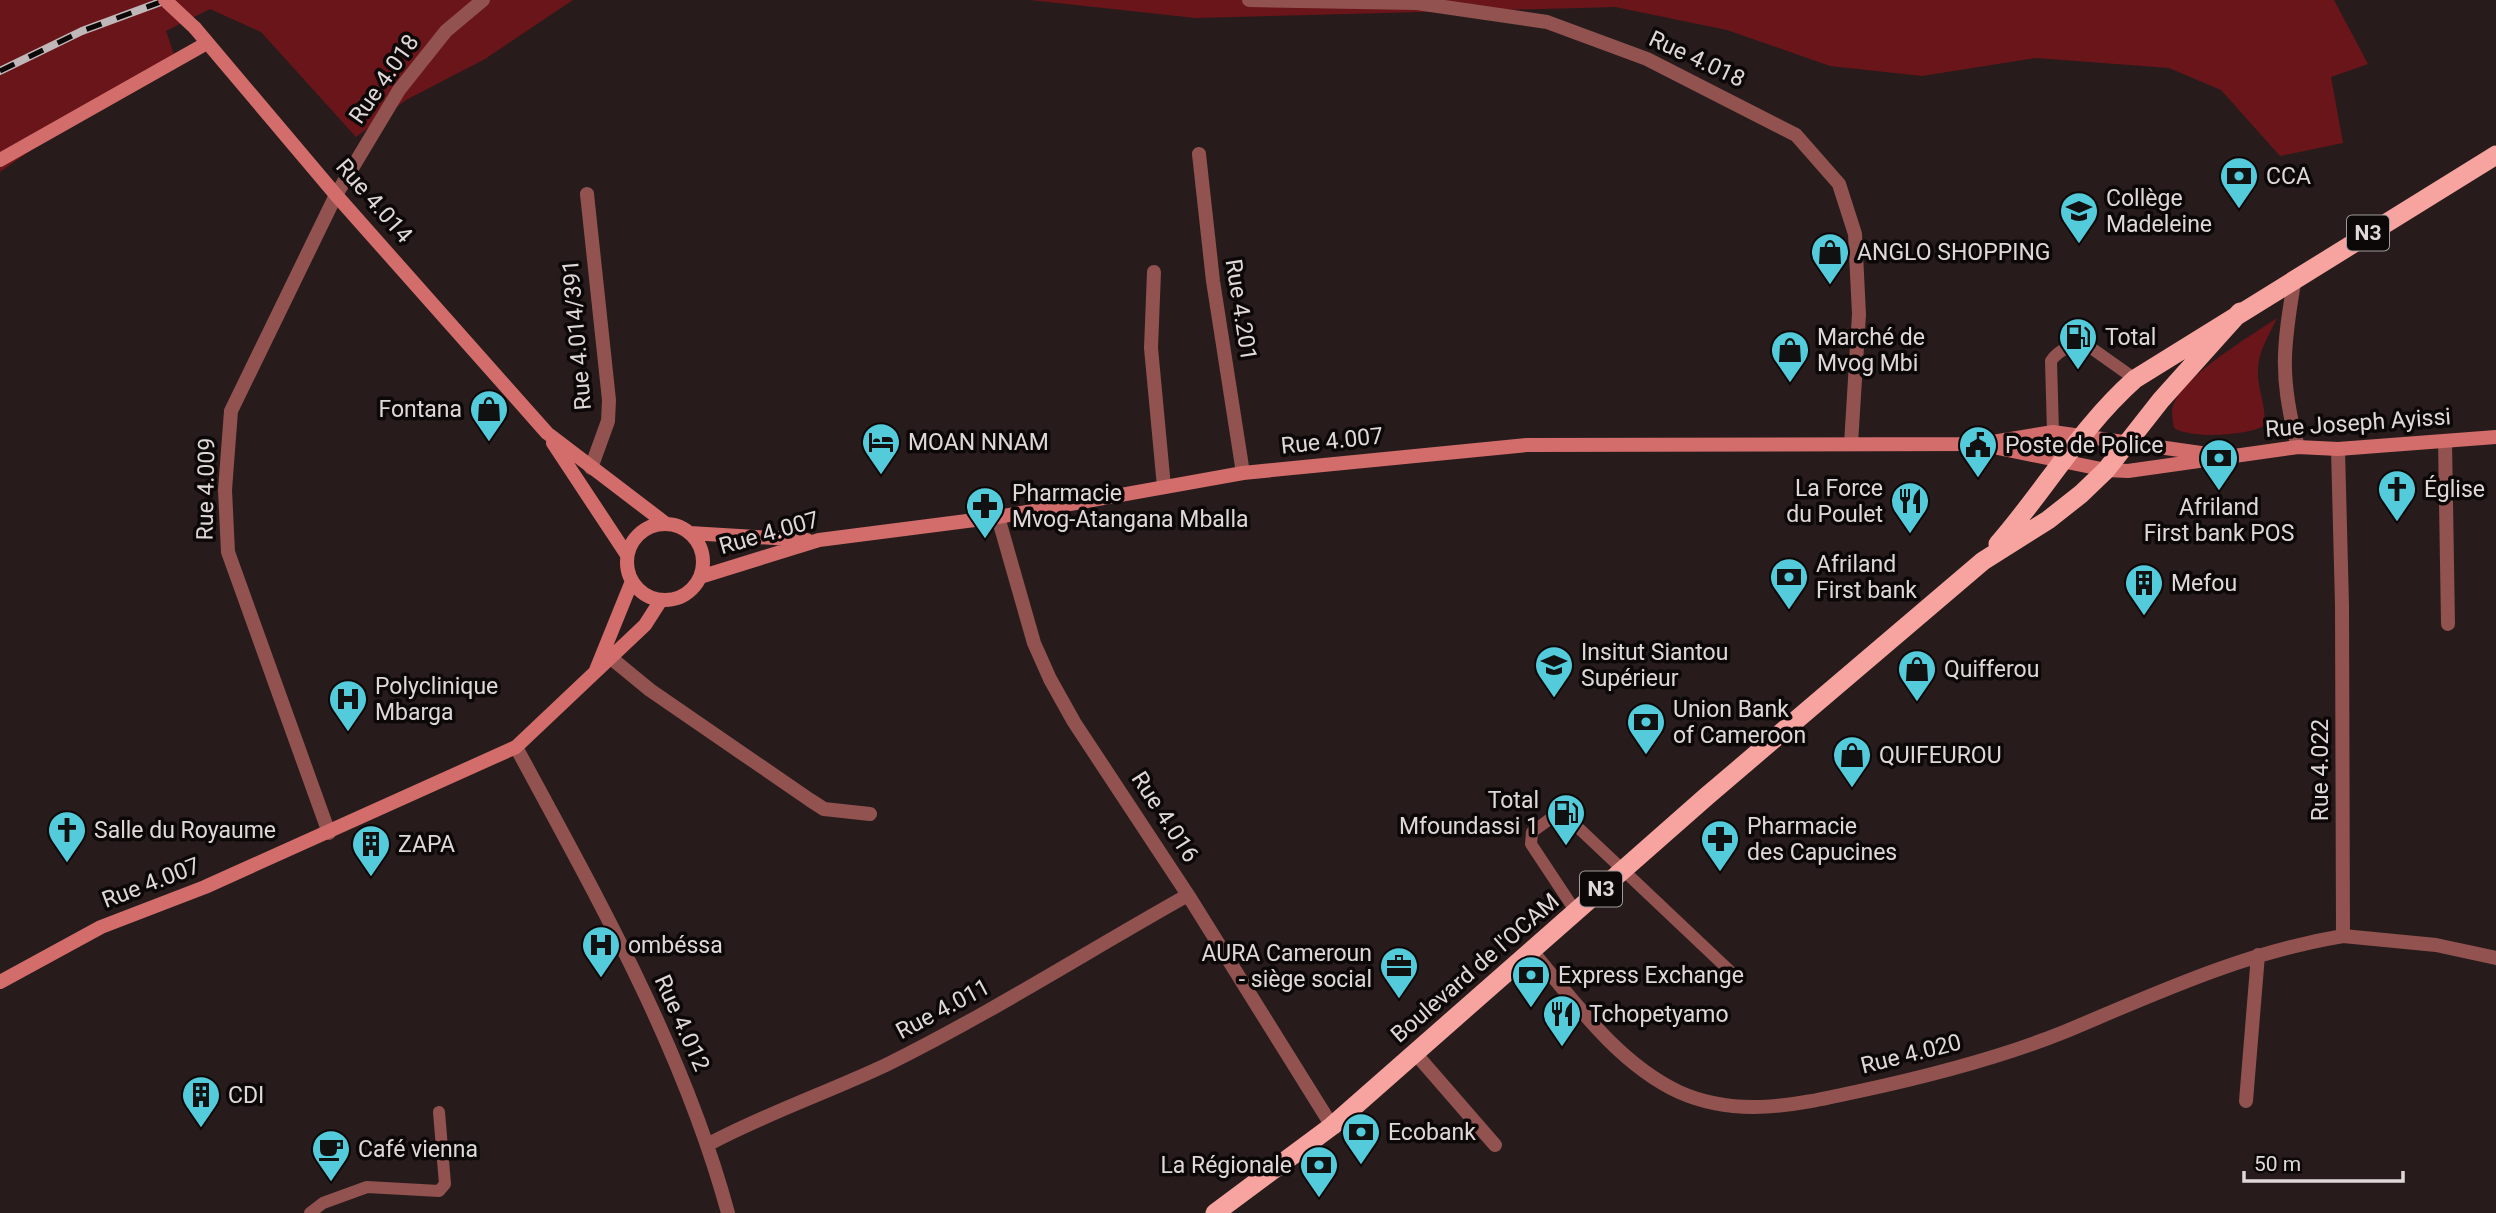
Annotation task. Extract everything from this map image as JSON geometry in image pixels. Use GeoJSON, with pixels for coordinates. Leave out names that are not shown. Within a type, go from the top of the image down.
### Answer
{"type":"FeatureCollection","features":[{"type":"Feature","properties":{"kind":"highway","name":"N3"},"geometry":{"type":"LineString","coordinates":[[2063,462],[2099,412],[2135,379],[2295,277],[2496,155]]}},
{"type":"Feature","properties":{"kind":"highway","name":"N3"},"geometry":{"type":"LineString","coordinates":[[2106,470],[2240,312]]}},
{"type":"Feature","properties":{"kind":"highway","name":"Boulevard de l'OCAM"},"geometry":{"type":"LineString","coordinates":[[1215,1213],[1332,1126],[1622,871],[1983,561],[2038,498],[2063,462]]}},
{"type":"Feature","properties":{"kind":"highway","name":"Boulevard de l'OCAM"},"geometry":{"type":"LineString","coordinates":[[1983,561],[2048,520],[2106,470]]}},
{"type":"Feature","properties":{"kind":"main road","name":"Rue 4.014"},"geometry":{"type":"LineString","coordinates":[[165,0],[195,29],[336,195],[547,433]]}},
{"type":"Feature","properties":{"kind":"main road"},"geometry":{"type":"LineString","coordinates":[[0,160],[207,43]]}},
{"type":"Feature","properties":{"kind":"main road","name":"Rue 4.007"},"geometry":{"type":"LineString","coordinates":[[700,577],[819,540],[998,517],[1243,473],[1527,445],[1980,444],[2053,432],[2134,436]]}},
{"type":"Feature","properties":{"kind":"main road"},"geometry":{"type":"LineString","coordinates":[[547,433],[665,523],[679,526],[690,533],[702,554],[700,577],[684,595],[661,600],[649,597],[632,581]]}},
{"type":"Feature","properties":{"kind":"main road"},"geometry":{"type":"LineString","coordinates":[[547,433],[627,555],[632,581],[596,671]]}},
{"type":"Feature","properties":{"kind":"main road","name":"Rue Joseph Ayissi"},"geometry":{"type":"LineString","coordinates":[[2134,436],[2222,456]]}},
{"type":"Feature","properties":{"kind":"main road","name":"Rue Joseph Ayissi"},"geometry":{"type":"LineString","coordinates":[[2106,470],[2139,470],[2298,447],[2338,449],[2496,437]]}},
{"type":"Feature","properties":{"kind":"main road","name":"Rue 4.007"},"geometry":{"type":"LineString","coordinates":[[1980,444],[2106,470]]}},
{"type":"Feature","properties":{"kind":"main road"},"geometry":{"type":"LineString","coordinates":[[627,555],[640,532],[665,523]]}},
{"type":"Feature","properties":{"kind":"main road"},"geometry":{"type":"LineString","coordinates":[[690,533],[819,540]]}},
{"type":"Feature","properties":{"kind":"main road","name":"Rue 4.007"},"geometry":{"type":"LineString","coordinates":[[0,982],[101,927],[205,887],[516,747],[652,618],[661,600]]}},
{"type":"Feature","properties":{"kind":"street","name":"Rue 4.018"},"geometry":{"type":"LineString","coordinates":[[336,195],[399,90],[446,31],[483,0]]}},
{"type":"Feature","properties":{"kind":"street","name":"Rue 4.018"},"geometry":{"type":"LineString","coordinates":[[1249,0],[1417,3],[1547,22],[1647,59],[1796,135],[1839,184],[1855,234],[1859,314],[1851,444]]}},
{"type":"Feature","properties":{"kind":"street","name":"Rue 4.201"},"geometry":{"type":"LineString","coordinates":[[1199,154],[1213,281],[1243,473]]}},
{"type":"Feature","properties":{"kind":"street","name":"Rue 4.014/391"},"geometry":{"type":"LineString","coordinates":[[587,194],[608,400],[608,421],[591,468]]}},
{"type":"Feature","properties":{"kind":"street","name":"Rue 4.009"},"geometry":{"type":"LineString","coordinates":[[329,833],[228,552],[225,490],[231,411],[336,195]]}},
{"type":"Feature","properties":{"kind":"street"},"geometry":{"type":"LineString","coordinates":[[1154,272],[1151,348],[1164,487]]}},
{"type":"Feature","properties":{"kind":"street"},"geometry":{"type":"LineString","coordinates":[[2295,277],[2283,345],[2286,403],[2298,447]]}},
{"type":"Feature","properties":{"kind":"street"},"geometry":{"type":"LineString","coordinates":[[2445,441],[2448,624]]}},
{"type":"Feature","properties":{"kind":"street","name":"Rue 4.022"},"geometry":{"type":"LineString","coordinates":[[2338,449],[2342,619],[2343,936]]}},
{"type":"Feature","properties":{"kind":"street","name":"Rue 4.016"},"geometry":{"type":"LineString","coordinates":[[998,517],[1034,643],[1050,679],[1074,722],[1188,895],[1332,1126]]}},
{"type":"Feature","properties":{"kind":"street"},"geometry":{"type":"LineString","coordinates":[[611,658],[661,698],[817,804],[835,811],[870,814]]}},
{"type":"Feature","properties":{"kind":"street","name":"Rue 4.012"},"geometry":{"type":"LineString","coordinates":[[516,747],[641,985],[709,1144],[728,1213]]}},
{"type":"Feature","properties":{"kind":"street","name":"Rue 4.011"},"geometry":{"type":"LineString","coordinates":[[709,1144],[756,1119],[910,1052],[1005,1002],[1188,895]]}},
{"type":"Feature","properties":{"kind":"street"},"geometry":{"type":"LineString","coordinates":[[2343,936],[2436,946],[2496,958]]}},
{"type":"Feature","properties":{"kind":"street","name":"Rue 4.020"},"geometry":{"type":"LineString","coordinates":[[1531,950],[1598,1029],[1639,1067],[1677,1091],[1709,1104],[1748,1108],[1785,1107],[1890,1084],[1997,1056],[2063,1032],[2151,993],[2259,955],[2343,936]]}},
{"type":"Feature","properties":{"kind":"street"},"geometry":{"type":"LineString","coordinates":[[2246,1101],[2259,955]]}},
{"type":"Feature","properties":{"kind":"street"},"geometry":{"type":"LineString","coordinates":[[1415,1053],[1495,1145]]}},
{"type":"Feature","properties":{"kind":"lane"},"geometry":{"type":"LineString","coordinates":[[2053,432],[2051,361],[2055,355],[2080,343],[2087,345],[2135,379]]}},
{"type":"Feature","properties":{"kind":"lane"},"geometry":{"type":"LineString","coordinates":[[1576,912],[1531,844],[1532,832],[1555,816],[1562,815],[1732,973]]}},
{"type":"Feature","properties":{"kind":"lane"},"geometry":{"type":"LineString","coordinates":[[310,1213],[324,1203],[367,1187],[439,1191],[445,1184],[439,1112]]}},
{"type":"Feature","properties":{"kind":"shaded area"},"geometry":{"type":"Polygon","coordinates":[[[0,0],[573,0],[485,59],[406,100],[356,137],[261,32],[210,9],[166,31],[176,60],[54,134],[0,172],[0,0]]]}},
{"type":"Feature","properties":{"kind":"shaded area"},"geometry":{"type":"Polygon","coordinates":[[[1030,0],[2334,0],[2368,64],[2331,77],[2343,143],[2280,156],[2221,90],[2169,68],[2036,58],[1922,76],[1830,66],[1727,30],[1615,7],[1195,18],[1030,0]]]}},
{"type":"Feature","properties":{"kind":"shaded area"},"geometry":{"type":"Polygon","coordinates":[[[2277,318],[2258,363],[2264,426],[2245,432],[2219,435],[2193,434],[2174,428],[2172,411],[2186,386],[2216,359],[2277,318]]]}},
{"type":"Feature","properties":{"kind":"railway"},"geometry":{"type":"LineString","coordinates":[[0,71],[82,31],[166,0]]}},
{"type":"Feature","properties":{"kind":"place","name":"CCA"},"geometry":{"type":"Point","coordinates":[2239,210]}},
{"type":"Feature","properties":{"kind":"place","name":"Collège Madeleine"},"geometry":{"type":"Point","coordinates":[2079,245]}},
{"type":"Feature","properties":{"kind":"place","name":"ANGLO SHOPPING"},"geometry":{"type":"Point","coordinates":[1830,286]}},
{"type":"Feature","properties":{"kind":"place","name":"Total"},"geometry":{"type":"Point","coordinates":[2078,371]}},
{"type":"Feature","properties":{"kind":"place","name":"Marché de Mvog Mbi"},"geometry":{"type":"Point","coordinates":[1790,384]}},
{"type":"Feature","properties":{"kind":"place","name":"Fontana"},"geometry":{"type":"Point","coordinates":[489,443]}},
{"type":"Feature","properties":{"kind":"place","name":"MOAN NNAM"},"geometry":{"type":"Point","coordinates":[881,476]}},
{"type":"Feature","properties":{"kind":"place","name":"Poste de Police"},"geometry":{"type":"Point","coordinates":[1978,479]}},
{"type":"Feature","properties":{"kind":"place","name":"Afriland First bank POS"},"geometry":{"type":"Point","coordinates":[2219,492]}},
{"type":"Feature","properties":{"kind":"place","name":"Église"},"geometry":{"type":"Point","coordinates":[2397,523]}},
{"type":"Feature","properties":{"kind":"place","name":"La Force du Poulet"},"geometry":{"type":"Point","coordinates":[1910,535]}},
{"type":"Feature","properties":{"kind":"place","name":"Pharmacie Mvog-Atangana Mballa"},"geometry":{"type":"Point","coordinates":[985,540]}},
{"type":"Feature","properties":{"kind":"place","name":"Afriland First bank"},"geometry":{"type":"Point","coordinates":[1789,611]}},
{"type":"Feature","properties":{"kind":"place","name":"Mefou"},"geometry":{"type":"Point","coordinates":[2144,617]}},
{"type":"Feature","properties":{"kind":"place","name":"Insitut Siantou Supérieur"},"geometry":{"type":"Point","coordinates":[1554,699]}},
{"type":"Feature","properties":{"kind":"place","name":"Quifferou"},"geometry":{"type":"Point","coordinates":[1917,703]}},
{"type":"Feature","properties":{"kind":"place","name":"Polyclinique Mbarga"},"geometry":{"type":"Point","coordinates":[348,733]}},
{"type":"Feature","properties":{"kind":"place","name":"Union Bank of Cameroon"},"geometry":{"type":"Point","coordinates":[1646,756]}},
{"type":"Feature","properties":{"kind":"place","name":"QUIFEUROU"},"geometry":{"type":"Point","coordinates":[1852,789]}},
{"type":"Feature","properties":{"kind":"place","name":"Total Mfoundassi 1"},"geometry":{"type":"Point","coordinates":[1566,847]}},
{"type":"Feature","properties":{"kind":"place","name":"Salle du Royaume"},"geometry":{"type":"Point","coordinates":[67,864]}},
{"type":"Feature","properties":{"kind":"place","name":"Pharmacie des Capucines"},"geometry":{"type":"Point","coordinates":[1720,873]}},
{"type":"Feature","properties":{"kind":"place","name":"ZAPA"},"geometry":{"type":"Point","coordinates":[371,878]}},
{"type":"Feature","properties":{"kind":"place","name":"ombéssa"},"geometry":{"type":"Point","coordinates":[601,979]}},
{"type":"Feature","properties":{"kind":"place","name":"AURA Cameroun - siège social"},"geometry":{"type":"Point","coordinates":[1399,1000]}},
{"type":"Feature","properties":{"kind":"place","name":"Express Exchange"},"geometry":{"type":"Point","coordinates":[1531,1009]}},
{"type":"Feature","properties":{"kind":"place","name":"Tchopetyamo"},"geometry":{"type":"Point","coordinates":[1562,1048]}},
{"type":"Feature","properties":{"kind":"place","name":"CDI"},"geometry":{"type":"Point","coordinates":[201,1129]}},
{"type":"Feature","properties":{"kind":"place","name":"Ecobank"},"geometry":{"type":"Point","coordinates":[1361,1166]}},
{"type":"Feature","properties":{"kind":"place","name":"Café vienna"},"geometry":{"type":"Point","coordinates":[331,1183]}},
{"type":"Feature","properties":{"kind":"place","name":"La Régionale"},"geometry":{"type":"Point","coordinates":[1319,1199]}}]}
